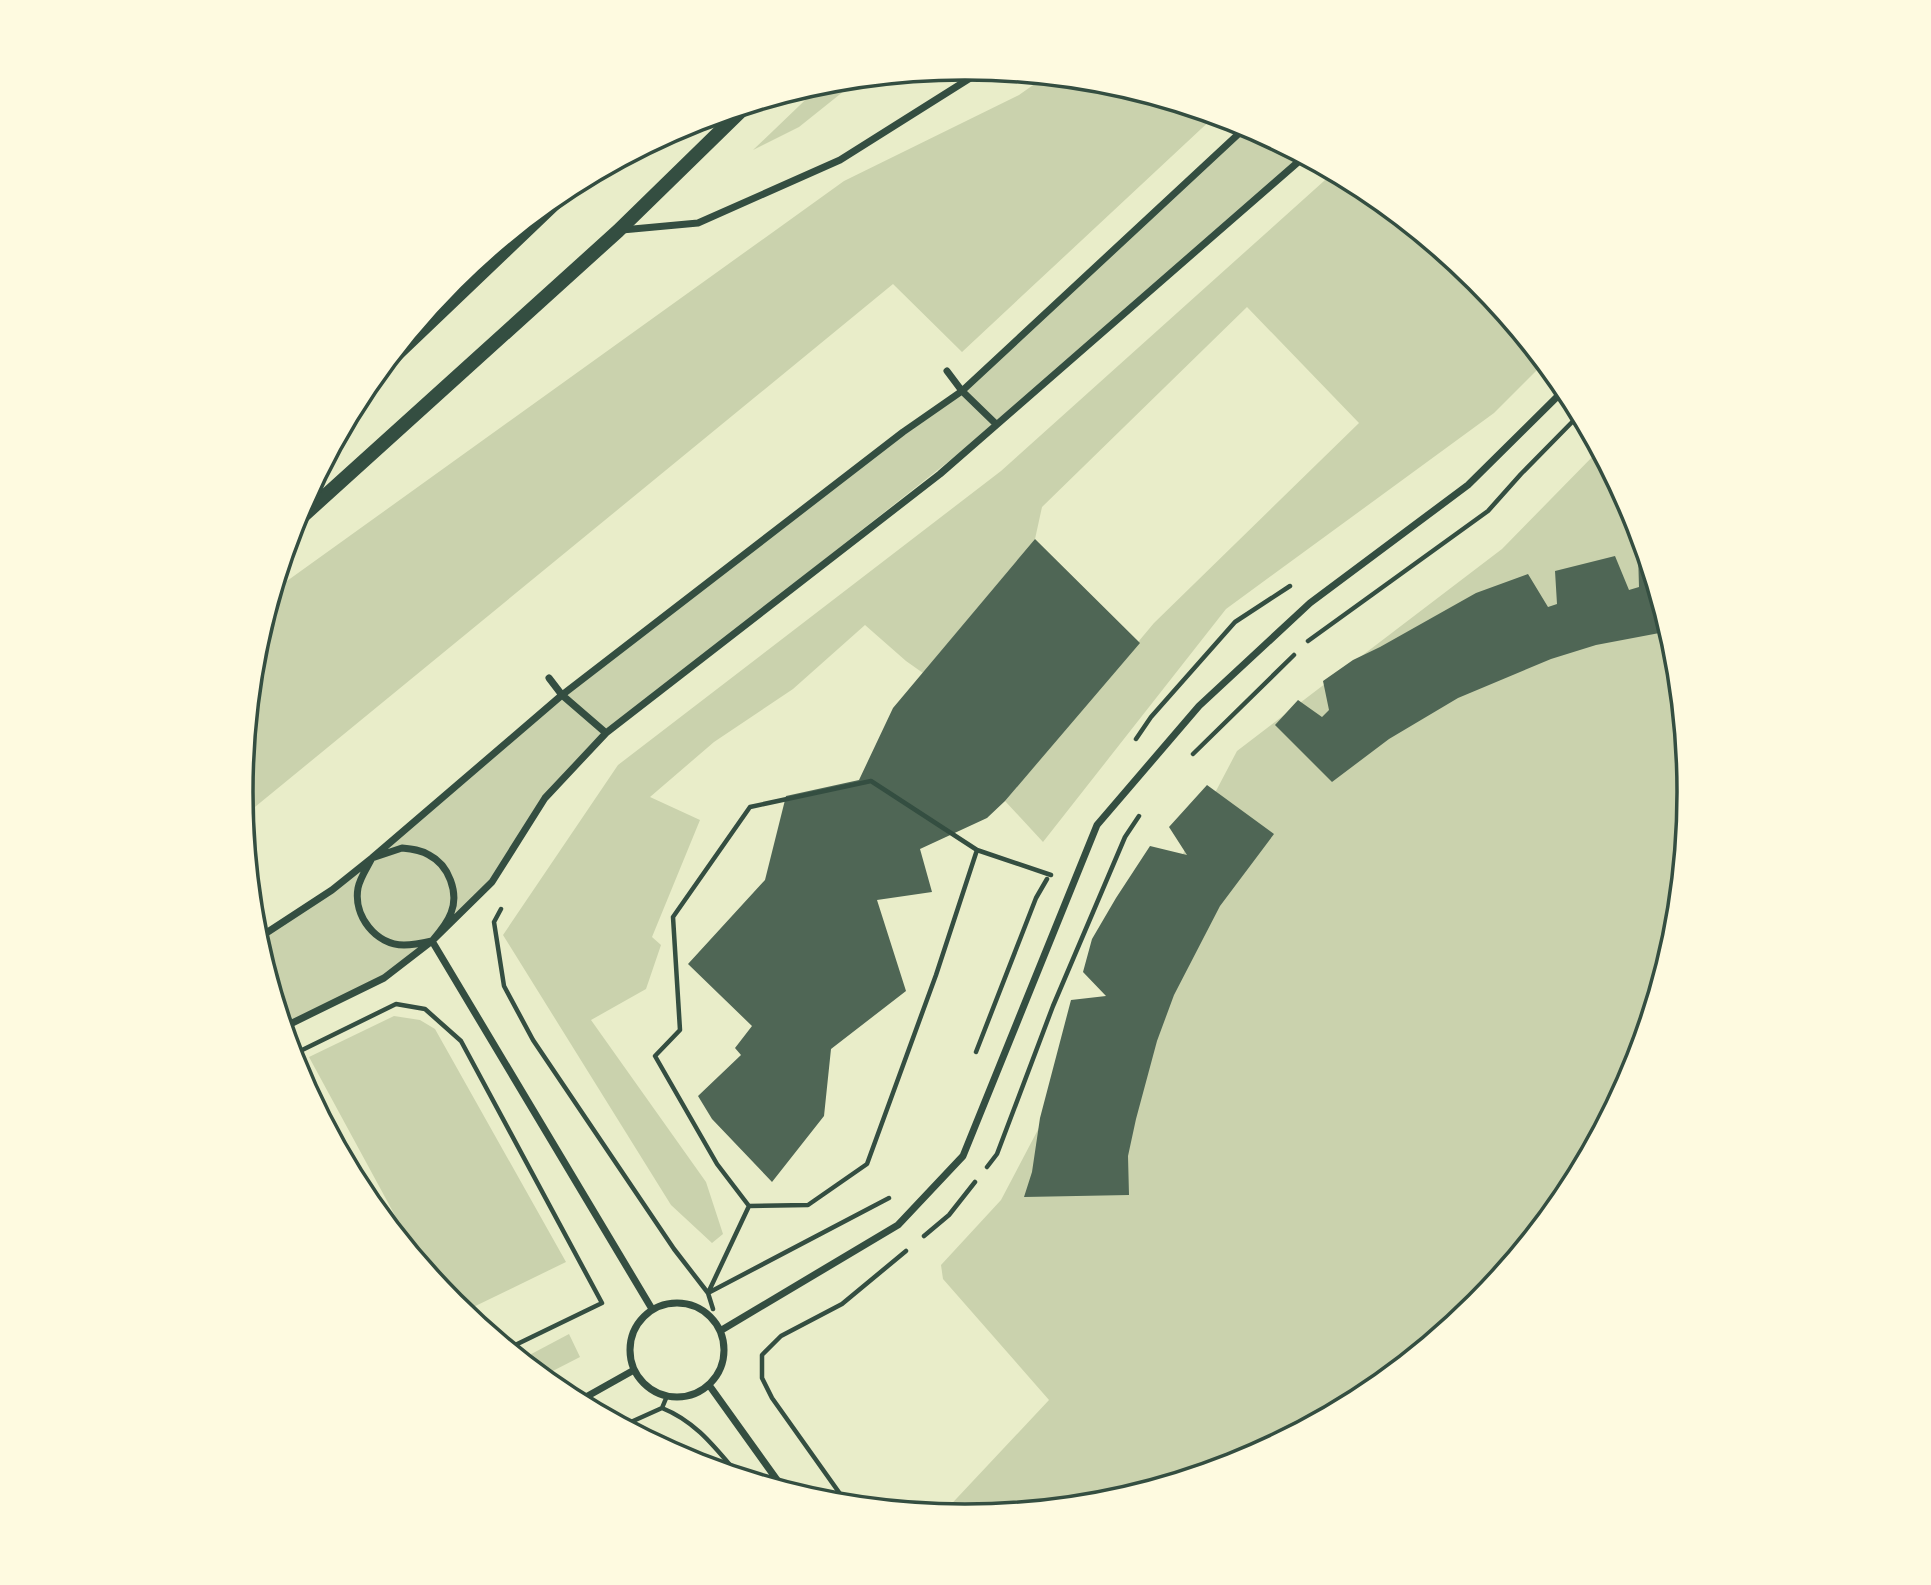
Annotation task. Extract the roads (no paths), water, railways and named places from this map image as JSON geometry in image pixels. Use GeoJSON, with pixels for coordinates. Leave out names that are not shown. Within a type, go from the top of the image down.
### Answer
{"type":"FeatureCollection","features":[{"type":"Feature","properties":{"kind":"main road"},"geometry":{"type":"LineString","coordinates":[[315,505],[618,231],[732,120]]}},
{"type":"Feature","properties":{"kind":"main road"},"geometry":{"type":"LineString","coordinates":[[429,324],[514,242]]}},
{"type":"Feature","properties":{"kind":"street"},"geometry":{"type":"LineString","coordinates":[[618,231],[698,223],[840,160],[968,80]]}},
{"type":"Feature","properties":{"kind":"street"},"geometry":{"type":"LineString","coordinates":[[267,932],[332,890],[562,695],[903,432],[962,391],[1238,135]]}},
{"type":"Feature","properties":{"kind":"street"},"geometry":{"type":"LineString","coordinates":[[292,1023],[384,978],[432,941],[492,882],[545,798],[606,733],[940,474],[1297,163]]}},
{"type":"Feature","properties":{"kind":"street"},"geometry":{"type":"LineString","coordinates":[[947,371],[962,391],[996,424]]}},
{"type":"Feature","properties":{"kind":"street"},"geometry":{"type":"LineString","coordinates":[[720,1331],[898,1225],[963,1156],[1097,825],[1199,706],[1310,604],[1468,485],[1558,396]]}},
{"type":"Feature","properties":{"kind":"street"},"geometry":{"type":"LineString","coordinates":[[550,678],[562,695],[606,733]]}},
{"type":"Feature","properties":{"kind":"street"},"geometry":{"type":"LineString","coordinates":[[402,848],[418,850],[432,856],[444,867],[452,880],[452,912],[445,926],[432,941],[403,945],[387,941],[373,933],[363,920],[358,905],[358,888],[372,858],[402,848]]}},
{"type":"Feature","properties":{"kind":"street"},"geometry":{"type":"LineString","coordinates":[[432,941],[652,1309]]}},
{"type":"Feature","properties":{"kind":"street"},"geometry":{"type":"LineString","coordinates":[[667,1303],[683,1303],[698,1308],[712,1318],[720,1331],[724,1345],[718,1374],[709,1385],[690,1395],[667,1396],[654,1391],[642,1382],[634,1370],[630,1356],[634,1329],[641,1318],[652,1309],[667,1303]]}},
{"type":"Feature","properties":{"kind":"street"},"geometry":{"type":"LineString","coordinates":[[588,1396],[634,1370]]}},
{"type":"Feature","properties":{"kind":"street"},"geometry":{"type":"LineString","coordinates":[[709,1385],[776,1479]]}}]}
